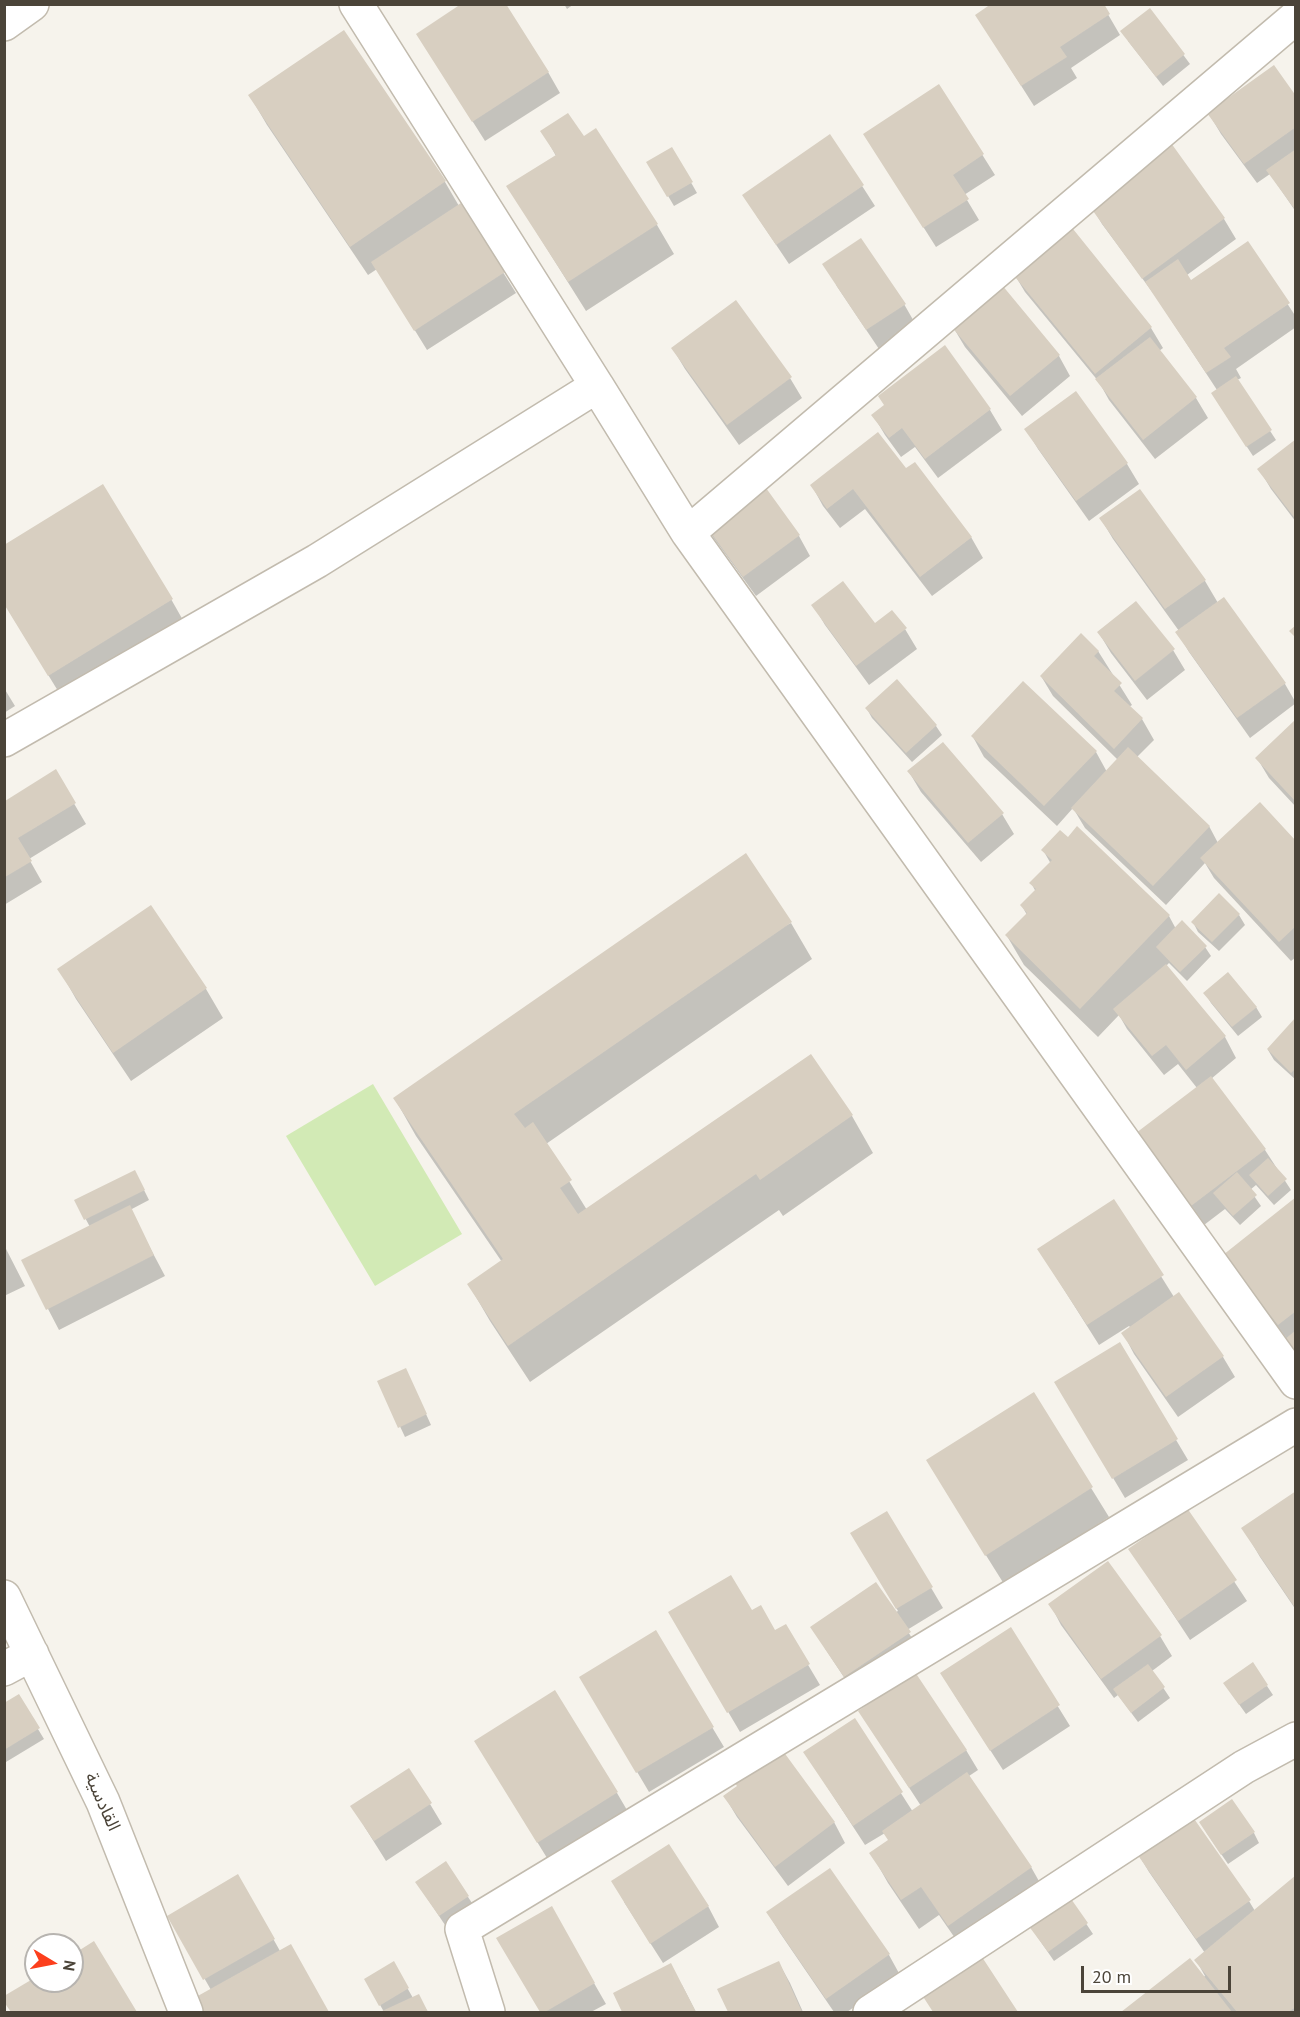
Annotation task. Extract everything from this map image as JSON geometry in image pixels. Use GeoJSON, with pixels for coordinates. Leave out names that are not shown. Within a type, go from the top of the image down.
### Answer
{"type":"FeatureCollection","features":[{"type":"Feature","properties":{"kind":"street"},"geometry":{"type":"LineString","coordinates":[[4,24],[33,4]]}},
{"type":"Feature","properties":{"kind":"street"},"geometry":{"type":"LineString","coordinates":[[356,4],[688,533],[1296,1382]]}},
{"type":"Feature","properties":{"kind":"street"},"geometry":{"type":"LineString","coordinates":[[688,533],[1296,17]]}},
{"type":"Feature","properties":{"kind":"street"},"geometry":{"type":"LineString","coordinates":[[4,740],[317,561],[597,386]]}},
{"type":"Feature","properties":{"kind":"street"},"geometry":{"type":"LineString","coordinates":[[488,2013],[462,1929],[1296,1425]]}},
{"type":"Feature","properties":{"kind":"street","name":"القادسية"},"geometry":{"type":"LineString","coordinates":[[4,1596],[18,1661],[104,1802],[186,2013]]}},
{"type":"Feature","properties":{"kind":"street"},"geometry":{"type":"LineString","coordinates":[[870,2013],[1244,1767],[1296,1739]]}},
{"type":"Feature","properties":{"kind":"green space"},"geometry":{"type":"Polygon","coordinates":[[[373,1084],[462,1234],[375,1286],[286,1136],[373,1084]]]}},
{"type":"Feature","properties":{"kind":"building"},"geometry":{"type":"Polygon","coordinates":[[[461,4],[506,4],[549,72],[472,122],[416,34],[461,4]]]}},
{"type":"Feature","properties":{"kind":"building"},"geometry":{"type":"Polygon","coordinates":[[[991,4],[1104,4],[1110,14],[1060,47],[1067,57],[1021,86],[975,15],[991,4]]]}},
{"type":"Feature","properties":{"kind":"building"},"geometry":{"type":"Polygon","coordinates":[[[1150,8],[1185,54],[1156,77],[1120,31],[1150,8]]]}},
{"type":"Feature","properties":{"kind":"building"},"geometry":{"type":"Polygon","coordinates":[[[344,30],[446,181],[350,247],[248,95],[344,30]]]}},
{"type":"Feature","properties":{"kind":"building"},"geometry":{"type":"Polygon","coordinates":[[[1274,65],[1296,96],[1296,127],[1244,164],[1207,113],[1274,65]]]}},
{"type":"Feature","properties":{"kind":"building"},"geometry":{"type":"Polygon","coordinates":[[[939,84],[984,154],[953,175],[969,199],[923,228],[863,134],[939,84]]]}},
{"type":"Feature","properties":{"kind":"building"},"geometry":{"type":"Polygon","coordinates":[[[568,113],[584,136],[596,128],[658,224],[568,282],[506,186],[556,155],[540,131],[568,113]]]}},
{"type":"Feature","properties":{"kind":"building"},"geometry":{"type":"Polygon","coordinates":[[[830,134],[864,185],[776,245],[742,195],[830,134]]]}},
{"type":"Feature","properties":{"kind":"building"},"geometry":{"type":"Polygon","coordinates":[[[1171,143],[1225,218],[1142,279],[1088,204],[1171,143]]]}},
{"type":"Feature","properties":{"kind":"building"},"geometry":{"type":"Polygon","coordinates":[[[672,147],[693,182],[667,197],[646,162],[672,147]]]}},
{"type":"Feature","properties":{"kind":"building"},"geometry":{"type":"Polygon","coordinates":[[[1296,149],[1296,211],[1266,170],[1296,149]]]}},
{"type":"Feature","properties":{"kind":"building"},"geometry":{"type":"Polygon","coordinates":[[[461,203],[505,272],[414,331],[371,262],[461,203]]]}},
{"type":"Feature","properties":{"kind":"building"},"geometry":{"type":"Polygon","coordinates":[[[1069,224],[1152,327],[1095,374],[1011,272],[1069,224]]]}},
{"type":"Feature","properties":{"kind":"building"},"geometry":{"type":"Polygon","coordinates":[[[861,238],[906,304],[866,330],[822,264],[861,238]]]}},
{"type":"Feature","properties":{"kind":"building"},"geometry":{"type":"Polygon","coordinates":[[[1248,241],[1290,303],[1224,348],[1231,357],[1206,373],[1145,282],[1178,259],[1191,280],[1248,241]]]}},
{"type":"Feature","properties":{"kind":"building"},"geometry":{"type":"Polygon","coordinates":[[[1002,285],[1060,355],[1010,396],[951,326],[1002,285]]]}},
{"type":"Feature","properties":{"kind":"building"},"geometry":{"type":"Polygon","coordinates":[[[736,300],[792,377],[727,425],[671,348],[736,300]]]}},
{"type":"Feature","properties":{"kind":"building"},"geometry":{"type":"Polygon","coordinates":[[[1150,337],[1197,397],[1143,440],[1095,379],[1150,337]]]}},
{"type":"Feature","properties":{"kind":"building"},"geometry":{"type":"Polygon","coordinates":[[[945,345],[991,409],[925,459],[902,428],[889,438],[871,415],[884,405],[878,396],[945,345]]]}},
{"type":"Feature","properties":{"kind":"building"},"geometry":{"type":"Polygon","coordinates":[[[1236,376],[1272,430],[1246,447],[1211,393],[1236,376]]]}},
{"type":"Feature","properties":{"kind":"building"},"geometry":{"type":"Polygon","coordinates":[[[1076,391],[1128,463],[1076,501],[1024,429],[1076,391]]]}},
{"type":"Feature","properties":{"kind":"building"},"geometry":{"type":"Polygon","coordinates":[[[878,432],[906,468],[915,462],[972,537],[920,577],[853,489],[827,509],[810,485],[878,432]]]}},
{"type":"Feature","properties":{"kind":"building"},"geometry":{"type":"Polygon","coordinates":[[[1296,439],[1296,516],[1294,517],[1257,469],[1296,439]]]}},
{"type":"Feature","properties":{"kind":"building"},"geometry":{"type":"Polygon","coordinates":[[[753,470],[800,535],[743,577],[696,512],[753,470]]]}},
{"type":"Feature","properties":{"kind":"building"},"geometry":{"type":"Polygon","coordinates":[[[103,484],[173,599],[48,676],[4,604],[4,545],[103,484]]]}},
{"type":"Feature","properties":{"kind":"building"},"geometry":{"type":"Polygon","coordinates":[[[1140,489],[1206,580],[1165,609],[1099,518],[1140,489]]]}},
{"type":"Feature","properties":{"kind":"building"},"geometry":{"type":"Polygon","coordinates":[[[843,581],[875,623],[892,610],[907,628],[856,666],[811,605],[843,581]]]}},
{"type":"Feature","properties":{"kind":"building"},"geometry":{"type":"Polygon","coordinates":[[[1224,597],[1286,683],[1237,718],[1175,632],[1224,597]]]}},
{"type":"Feature","properties":{"kind":"building"},"geometry":{"type":"Polygon","coordinates":[[[1136,601],[1175,649],[1135,681],[1097,632],[1136,601]]]}},
{"type":"Feature","properties":{"kind":"building"},"geometry":{"type":"Polygon","coordinates":[[[1296,625],[1296,638],[1289,631],[1296,625]]]}},
{"type":"Feature","properties":{"kind":"building"},"geometry":{"type":"Polygon","coordinates":[[[1081,633],[1099,651],[1094,656],[1122,683],[1114,691],[1143,718],[1114,749],[1040,676],[1081,633]]]}},
{"type":"Feature","properties":{"kind":"building"},"geometry":{"type":"Polygon","coordinates":[[[897,679],[937,725],[906,753],[865,708],[897,679]]]}},
{"type":"Feature","properties":{"kind":"building"},"geometry":{"type":"Polygon","coordinates":[[[1023,681],[1097,751],[1044,806],[971,736],[1023,681]]]}},
{"type":"Feature","properties":{"kind":"building"},"geometry":{"type":"Polygon","coordinates":[[[1296,719],[1296,802],[1255,758],[1296,719]]]}},
{"type":"Feature","properties":{"kind":"building"},"geometry":{"type":"Polygon","coordinates":[[[943,742],[1004,813],[968,843],[907,771],[943,742]]]}},
{"type":"Feature","properties":{"kind":"building"},"geometry":{"type":"Polygon","coordinates":[[[1128,747],[1210,826],[1153,886],[1071,808],[1128,747]]]}},
{"type":"Feature","properties":{"kind":"building"},"geometry":{"type":"Polygon","coordinates":[[[56,769],[76,803],[18,838],[32,861],[5,877],[5,801],[56,769]]]}},
{"type":"Feature","properties":{"kind":"building"},"geometry":{"type":"Polygon","coordinates":[[[1260,802],[1296,841],[1296,926],[1279,942],[1200,858],[1260,802]]]}},
{"type":"Feature","properties":{"kind":"building"},"geometry":{"type":"Polygon","coordinates":[[[1077,826],[1170,915],[1080,1009],[1005,935],[1027,913],[1020,905],[1036,889],[1029,883],[1052,860],[1041,850],[1060,830],[1068,837],[1077,826]]]}},
{"type":"Feature","properties":{"kind":"building"},"geometry":{"type":"Polygon","coordinates":[[[746,853],[792,922],[514,1114],[525,1128],[533,1122],[572,1180],[560,1188],[578,1214],[811,1054],[853,1115],[760,1180],[756,1174],[508,1346],[467,1284],[503,1259],[393,1098],[746,853]]]}},
{"type":"Feature","properties":{"kind":"building"},"geometry":{"type":"Polygon","coordinates":[[[1219,893],[1240,914],[1212,942],[1191,922],[1219,893]]]}},
{"type":"Feature","properties":{"kind":"building"},"geometry":{"type":"Polygon","coordinates":[[[151,905],[207,988],[113,1053],[57,969],[151,905]]]}},
{"type":"Feature","properties":{"kind":"building"},"geometry":{"type":"Polygon","coordinates":[[[1182,920],[1207,946],[1180,972],[1156,947],[1182,920]]]}},
{"type":"Feature","properties":{"kind":"building"},"geometry":{"type":"Polygon","coordinates":[[[1166,964],[1226,1036],[1186,1070],[1166,1045],[1152,1056],[1113,1009],[1166,964]]]}},
{"type":"Feature","properties":{"kind":"building"},"geometry":{"type":"Polygon","coordinates":[[[1228,972],[1257,1007],[1232,1027],[1203,993],[1228,972]]]}},
{"type":"Feature","properties":{"kind":"building"},"geometry":{"type":"Polygon","coordinates":[[[1296,1017],[1296,1068],[1291,1073],[1267,1049],[1296,1017]]]}},
{"type":"Feature","properties":{"kind":"building"},"geometry":{"type":"Polygon","coordinates":[[[1211,1076],[1266,1149],[1191,1206],[1136,1133],[1211,1076]]]}},
{"type":"Feature","properties":{"kind":"building"},"geometry":{"type":"Polygon","coordinates":[[[1268,1158],[1287,1179],[1268,1196],[1249,1175],[1268,1158]]]}},
{"type":"Feature","properties":{"kind":"building"},"geometry":{"type":"Polygon","coordinates":[[[135,1170],[145,1190],[84,1220],[74,1200],[135,1170]]]}},
{"type":"Feature","properties":{"kind":"building"},"geometry":{"type":"Polygon","coordinates":[[[1237,1172],[1257,1195],[1233,1216],[1213,1193],[1237,1172]]]}},
{"type":"Feature","properties":{"kind":"building"},"geometry":{"type":"Polygon","coordinates":[[[1296,1197],[1296,1311],[1278,1325],[1223,1255],[1296,1197]]]}},
{"type":"Feature","properties":{"kind":"building"},"geometry":{"type":"Polygon","coordinates":[[[1114,1199],[1164,1275],[1087,1325],[1037,1249],[1114,1199]]]}},
{"type":"Feature","properties":{"kind":"building"},"geometry":{"type":"Polygon","coordinates":[[[130,1205],[154,1255],[46,1310],[21,1260],[130,1205]]]}},
{"type":"Feature","properties":{"kind":"building"},"geometry":{"type":"Polygon","coordinates":[[[1179,1292],[1224,1356],[1166,1397],[1121,1333],[1179,1292]]]}},
{"type":"Feature","properties":{"kind":"building"},"geometry":{"type":"Polygon","coordinates":[[[1296,1330],[1296,1354],[1284,1340],[1296,1330]]]}},
{"type":"Feature","properties":{"kind":"building"},"geometry":{"type":"Polygon","coordinates":[[[1120,1342],[1178,1439],[1112,1479],[1054,1382],[1120,1342]]]}},
{"type":"Feature","properties":{"kind":"building"},"geometry":{"type":"Polygon","coordinates":[[[406,1368],[427,1414],[398,1428],[377,1381],[406,1368]]]}},
{"type":"Feature","properties":{"kind":"building"},"geometry":{"type":"Polygon","coordinates":[[[1034,1392],[1093,1487],[985,1556],[926,1460],[1034,1392]]]}},
{"type":"Feature","properties":{"kind":"building"},"geometry":{"type":"Polygon","coordinates":[[[1296,1491],[1296,1609],[1241,1528],[1296,1491]]]}},
{"type":"Feature","properties":{"kind":"building"},"geometry":{"type":"Polygon","coordinates":[[[1187,1508],[1237,1580],[1178,1621],[1128,1549],[1187,1508]]]}},
{"type":"Feature","properties":{"kind":"building"},"geometry":{"type":"Polygon","coordinates":[[[887,1511],[933,1587],[896,1609],[850,1533],[887,1511]]]}},
{"type":"Feature","properties":{"kind":"building"},"geometry":{"type":"Polygon","coordinates":[[[1108,1561],[1162,1635],[1101,1679],[1048,1604],[1108,1561]]]}},
{"type":"Feature","properties":{"kind":"building"},"geometry":{"type":"Polygon","coordinates":[[[731,1575],[752,1610],[761,1605],[775,1630],[786,1624],[810,1664],[727,1713],[668,1612],[731,1575]]]}},
{"type":"Feature","properties":{"kind":"building"},"geometry":{"type":"Polygon","coordinates":[[[876,1582],[911,1632],[844,1677],[810,1627],[876,1582]]]}},
{"type":"Feature","properties":{"kind":"building"},"geometry":{"type":"Polygon","coordinates":[[[1011,1627],[1060,1705],[990,1751],[940,1673],[1011,1627]]]}},
{"type":"Feature","properties":{"kind":"building"},"geometry":{"type":"Polygon","coordinates":[[[656,1630],[714,1727],[636,1773],[579,1677],[656,1630]]]}},
{"type":"Feature","properties":{"kind":"building"},"geometry":{"type":"Polygon","coordinates":[[[1253,1662],[1268,1685],[1239,1705],[1223,1683],[1253,1662]]]}},
{"type":"Feature","properties":{"kind":"building"},"geometry":{"type":"Polygon","coordinates":[[[1148,1664],[1165,1687],[1131,1713],[1113,1689],[1148,1664]]]}},
{"type":"Feature","properties":{"kind":"building"},"geometry":{"type":"Polygon","coordinates":[[[915,1672],[967,1750],[909,1788],[858,1711],[915,1672]]]}},
{"type":"Feature","properties":{"kind":"building"},"geometry":{"type":"Polygon","coordinates":[[[555,1690],[618,1792],[537,1843],[474,1741],[555,1690]]]}},
{"type":"Feature","properties":{"kind":"building"},"geometry":{"type":"Polygon","coordinates":[[[19,1694],[40,1728],[4,1750],[4,1703],[19,1694]]]}},
{"type":"Feature","properties":{"kind":"building"},"geometry":{"type":"Polygon","coordinates":[[[855,1718],[903,1792],[853,1826],[803,1752],[855,1718]]]}},
{"type":"Feature","properties":{"kind":"building"},"geometry":{"type":"Polygon","coordinates":[[[783,1751],[835,1822],[775,1867],[723,1796],[737,1786],[730,1776],[783,1751]]]}},
{"type":"Feature","properties":{"kind":"building"},"geometry":{"type":"Polygon","coordinates":[[[409,1768],[432,1803],[374,1841],[350,1806],[409,1768]]]}},
{"type":"Feature","properties":{"kind":"building"},"geometry":{"type":"Polygon","coordinates":[[[967,1772],[1032,1867],[948,1926],[921,1887],[901,1900],[869,1853],[888,1840],[882,1831],[967,1772]]]}},
{"type":"Feature","properties":{"kind":"building"},"geometry":{"type":"Polygon","coordinates":[[[1232,1799],[1255,1832],[1221,1855],[1199,1822],[1232,1799]]]}},
{"type":"Feature","properties":{"kind":"building"},"geometry":{"type":"Polygon","coordinates":[[[1190,1813],[1251,1900],[1196,1939],[1135,1851],[1190,1813]]]}},
{"type":"Feature","properties":{"kind":"building"},"geometry":{"type":"Polygon","coordinates":[[[669,1844],[709,1906],[650,1944],[611,1881],[669,1844]]]}},
{"type":"Feature","properties":{"kind":"building"},"geometry":{"type":"Polygon","coordinates":[[[446,1861],[469,1896],[439,1916],[415,1882],[446,1861]]]}},
{"type":"Feature","properties":{"kind":"building"},"geometry":{"type":"Polygon","coordinates":[[[830,1868],[890,1954],[826,1999],[766,1912],[830,1868]]]}},
{"type":"Feature","properties":{"kind":"building"},"geometry":{"type":"Polygon","coordinates":[[[238,1874],[275,1939],[203,1980],[167,1916],[238,1874]]]}},
{"type":"Feature","properties":{"kind":"building"},"geometry":{"type":"Polygon","coordinates":[[[1296,1875],[1296,2007],[1288,2012],[1237,2012],[1194,1960],[1296,1875]]]}},
{"type":"Feature","properties":{"kind":"building"},"geometry":{"type":"Polygon","coordinates":[[[1069,1896],[1088,1923],[1048,1952],[1028,1925],[1069,1896]]]}},
{"type":"Feature","properties":{"kind":"building"},"geometry":{"type":"Polygon","coordinates":[[[552,1906],[595,1983],[545,2012],[540,2012],[496,1938],[552,1906]]]}},
{"type":"Feature","properties":{"kind":"building"},"geometry":{"type":"Polygon","coordinates":[[[94,1941],[137,2012],[11,2012],[4,2002],[4,1996],[24,1984],[24,1993],[84,1993],[84,1947],[94,1941]]]}},
{"type":"Feature","properties":{"kind":"building"},"geometry":{"type":"Polygon","coordinates":[[[291,1944],[329,2012],[193,2012],[187,2002],[291,1944]]]}},
{"type":"Feature","properties":{"kind":"building"},"geometry":{"type":"Polygon","coordinates":[[[982,1957],[1018,2012],[933,2012],[922,1995],[982,1957]]]}},
{"type":"Feature","properties":{"kind":"building"},"geometry":{"type":"Polygon","coordinates":[[[1190,1958],[1232,2012],[1121,2012],[1190,1958]]]}},
{"type":"Feature","properties":{"kind":"building"},"geometry":{"type":"Polygon","coordinates":[[[394,1961],[409,1988],[379,2006],[364,1979],[394,1961]]]}},
{"type":"Feature","properties":{"kind":"building"},"geometry":{"type":"Polygon","coordinates":[[[779,1961],[802,2012],[728,2012],[717,1989],[779,1961]]]}},
{"type":"Feature","properties":{"kind":"building"},"geometry":{"type":"Polygon","coordinates":[[[671,1963],[696,2012],[622,2012],[613,1993],[671,1963]]]}},
{"type":"Feature","properties":{"kind":"building"},"geometry":{"type":"Polygon","coordinates":[[[419,1994],[428,2012],[380,2012],[419,1994]]]}}]}
